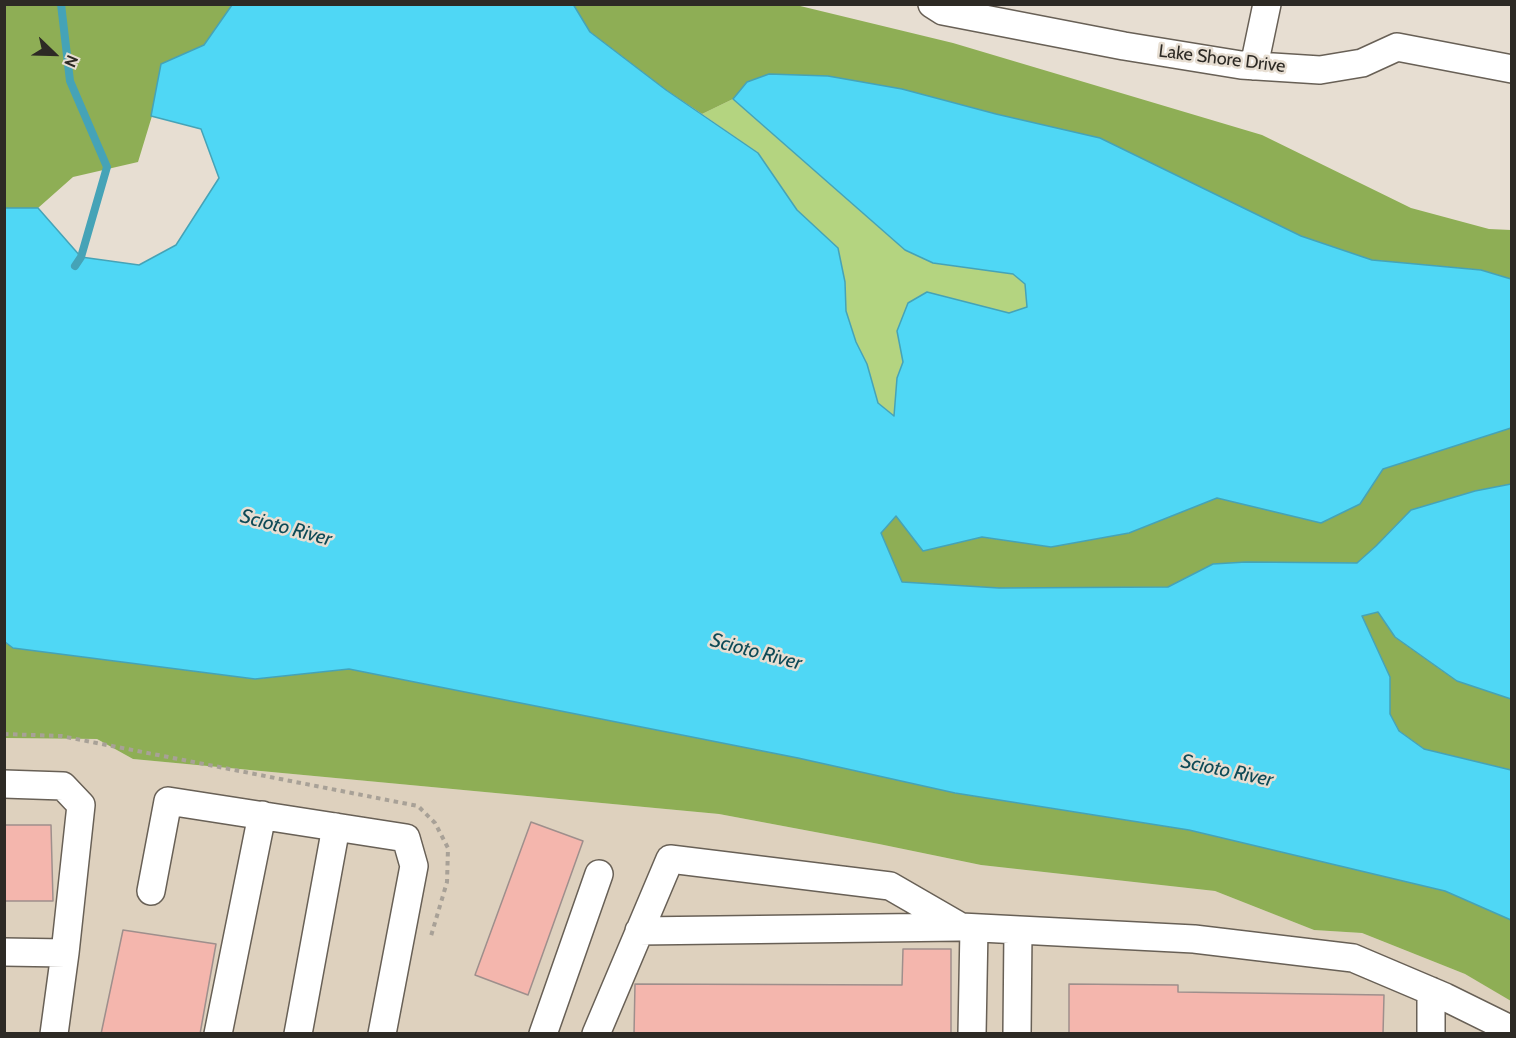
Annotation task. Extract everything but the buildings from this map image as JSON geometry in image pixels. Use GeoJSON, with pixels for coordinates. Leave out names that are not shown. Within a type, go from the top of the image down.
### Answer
{"type":"FeatureCollection","features":[{"type":"Feature","properties":{"kind":"street"},"geometry":{"type":"LineString","coordinates":[[1254,66],[1266,4]]}},
{"type":"Feature","properties":{"kind":"street","name":"Lake Shore Drive"},"geometry":{"type":"LineString","coordinates":[[940,7],[1124,46],[1241,66],[1320,70],[1362,63],[1398,47],[1512,69]]}},
{"type":"Feature","properties":{"kind":"street"},"geometry":{"type":"LineString","coordinates":[[4,784],[63,786],[81,805],[54,1034]]}},
{"type":"Feature","properties":{"kind":"street"},"geometry":{"type":"LineString","coordinates":[[151,891],[168,801],[406,838],[414,866],[382,1034]]}},
{"type":"Feature","properties":{"kind":"street"},"geometry":{"type":"LineString","coordinates":[[218,1034],[262,815]]}},
{"type":"Feature","properties":{"kind":"street"},"geometry":{"type":"LineString","coordinates":[[298,1034],[336,827]]}},
{"type":"Feature","properties":{"kind":"street"},"geometry":{"type":"LineString","coordinates":[[596,1034],[670,859],[890,886],[967,927]]}},
{"type":"Feature","properties":{"kind":"street"},"geometry":{"type":"LineString","coordinates":[[543,1034],[599,874]]}},
{"type":"Feature","properties":{"kind":"street"},"geometry":{"type":"LineString","coordinates":[[967,927],[972,1034]]}},
{"type":"Feature","properties":{"kind":"street"},"geometry":{"type":"LineString","coordinates":[[639,931],[967,927],[1194,939],[1353,958],[1431,991],[1512,1030]]}},
{"type":"Feature","properties":{"kind":"street"},"geometry":{"type":"LineString","coordinates":[[1017,1034],[1018,930]]}},
{"type":"Feature","properties":{"kind":"street"},"geometry":{"type":"LineString","coordinates":[[4,952],[65,953]]}},
{"type":"Feature","properties":{"kind":"street"},"geometry":{"type":"LineString","coordinates":[[1431,991],[1431,1034]]}},
{"type":"Feature","properties":{"kind":"shaded area"},"geometry":{"type":"Polygon","coordinates":[[[5,738],[97,739],[133,759],[719,814],[981,865],[1215,891],[1314,930],[1362,933],[1465,974],[1512,1001],[1511,1034],[5,1034],[5,738]]]}},
{"type":"Feature","properties":{"kind":"green space"},"geometry":{"type":"Polygon","coordinates":[[[5,5],[232,5],[204,45],[161,64],[152,116],[138,162],[73,177],[38,208],[5,208],[5,5]]]}},
{"type":"Feature","properties":{"kind":"green space"},"geometry":{"type":"Polygon","coordinates":[[[573,5],[796,5],[953,43],[1262,135],[1411,208],[1489,229],[1511,230],[1511,279],[1481,270],[1372,260],[1301,236],[996,114],[902,89],[747,82],[733,99],[702,114],[666,90],[590,32],[573,5]]]}},
{"type":"Feature","properties":{"kind":"green space"},"geometry":{"type":"Polygon","coordinates":[[[733,99],[905,250],[933,263],[1013,274],[1025,284],[1027,307],[1009,314],[927,292],[897,331],[903,362],[897,378],[894,416],[878,403],[867,364],[856,342],[846,311],[845,282],[838,248],[797,210],[758,153],[702,114],[733,99]]]}},
{"type":"Feature","properties":{"kind":"green space"},"geometry":{"type":"Polygon","coordinates":[[[1511,428],[1511,484],[1475,491],[1411,510],[1357,563],[1213,564],[1168,587],[999,588],[902,582],[881,533],[896,515],[923,551],[982,537],[1051,547],[1129,533],[1217,498],[1321,523],[1360,504],[1383,469],[1511,428]]]}},
{"type":"Feature","properties":{"kind":"green space"},"geometry":{"type":"Polygon","coordinates":[[[1378,612],[1395,637],[1457,681],[1511,699],[1511,770],[1424,749],[1399,731],[1390,714],[1390,677],[1362,616],[1378,612]]]}},
{"type":"Feature","properties":{"kind":"green space"},"geometry":{"type":"Polygon","coordinates":[[[4,642],[14,648],[255,679],[349,669],[798,758],[955,793],[1189,830],[1445,891],[1511,920],[1511,1001],[1465,974],[1362,933],[1314,930],[1215,891],[981,865],[719,814],[133,759],[97,739],[5,738],[4,642]]]}},
{"type":"Feature","properties":{"kind":"water","name":"Scioto River"},"geometry":{"type":"Polygon","coordinates":[[[573,4],[590,32],[666,90],[758,153],[797,210],[838,248],[845,282],[846,311],[856,342],[867,364],[878,403],[894,416],[897,378],[903,362],[897,331],[908,303],[927,292],[1009,313],[1027,307],[1025,284],[1013,274],[933,263],[905,250],[733,99],[747,82],[769,74],[828,76],[902,89],[1100,138],[1301,236],[1372,260],[1481,270],[1511,279],[1511,428],[1383,469],[1360,504],[1321,523],[1217,498],[1129,533],[1051,547],[982,537],[923,551],[896,516],[881,533],[902,582],[999,588],[1168,587],[1213,564],[1357,563],[1411,510],[1475,491],[1511,484],[1511,699],[1457,681],[1395,637],[1378,612],[1362,616],[1390,677],[1390,714],[1399,731],[1424,749],[1511,770],[1511,920],[1445,891],[1189,830],[955,793],[798,758],[349,669],[255,679],[13,648],[5,642],[5,208],[38,208],[81,257],[139,265],[176,245],[219,178],[201,129],[151,116],[161,64],[204,45],[232,5],[573,4]]]}},
{"type":"Feature","properties":{"kind":"waterway"},"geometry":{"type":"LineString","coordinates":[[61,4],[70,81],[107,167],[81,257],[75,266]]}}]}
